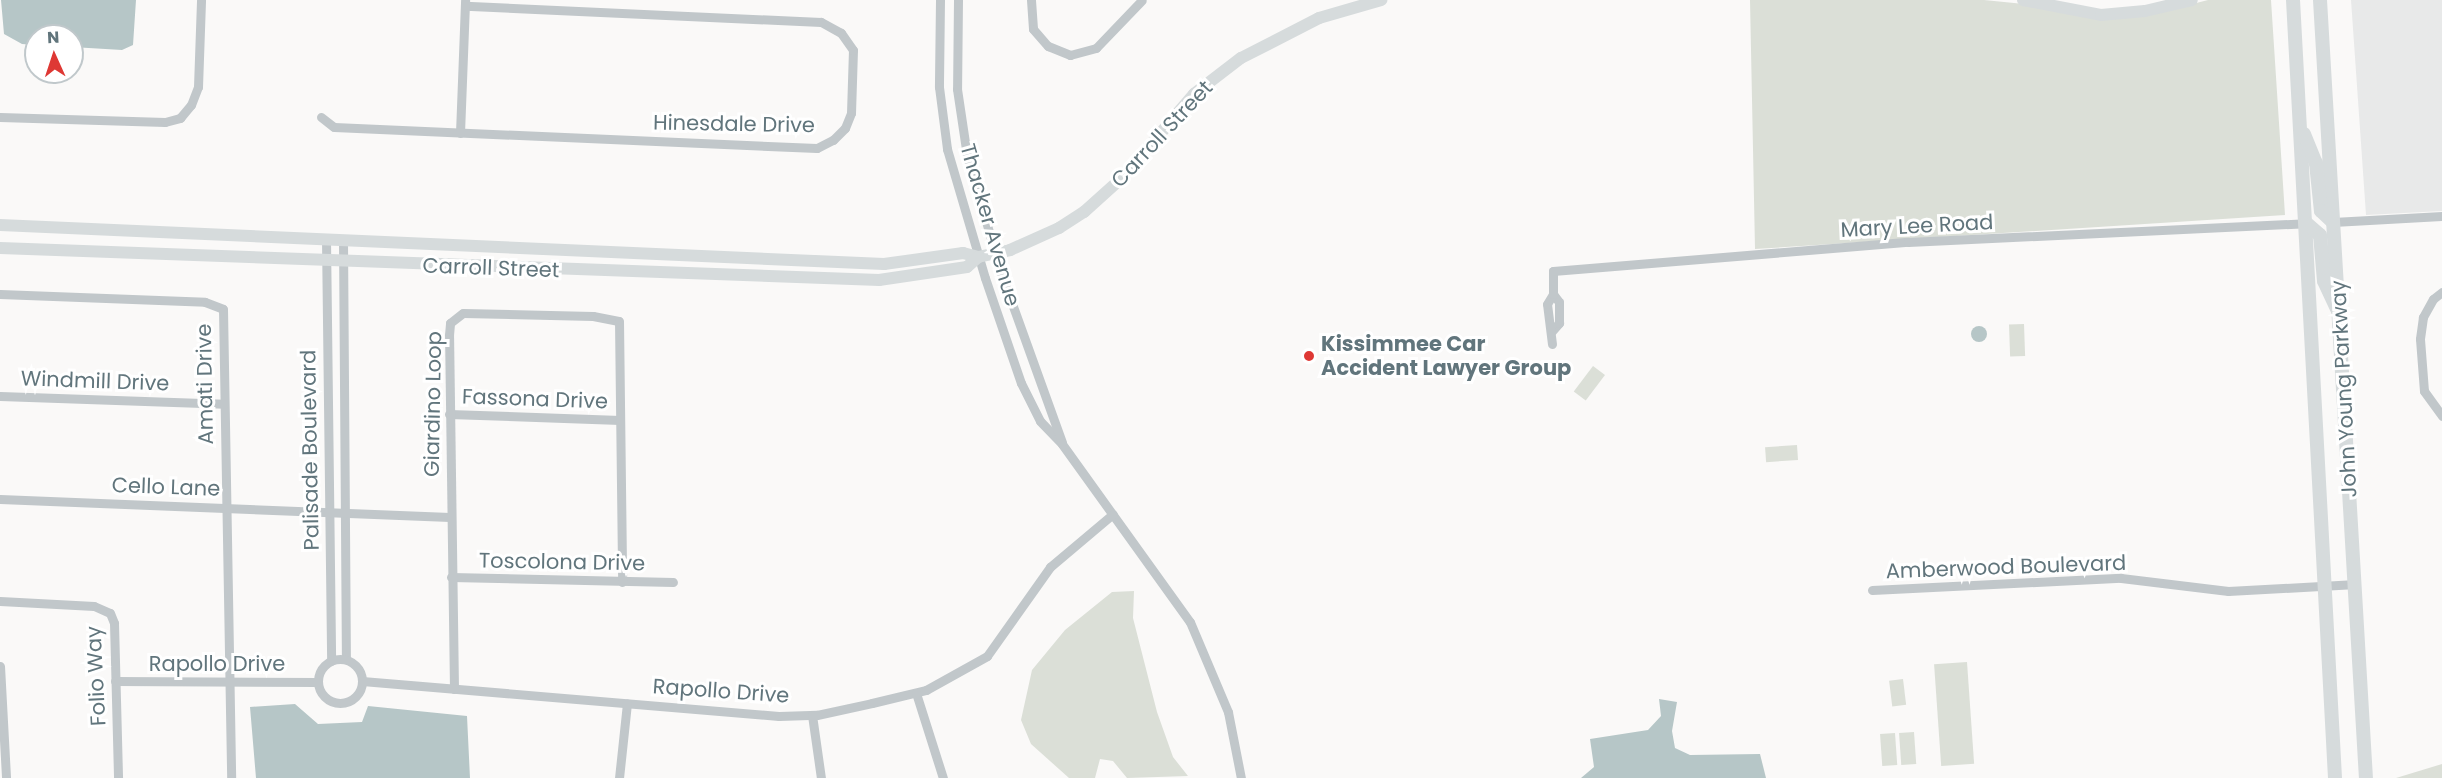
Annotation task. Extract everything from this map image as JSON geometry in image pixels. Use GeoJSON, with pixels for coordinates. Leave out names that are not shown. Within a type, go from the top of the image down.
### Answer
{"type":"FeatureCollection","features":[{"type":"Feature","properties":{"kind":"highway","name":"John Young Parkway"},"geometry":{"type":"LineString","coordinates":[[2293,0],[2335,778]]}},
{"type":"Feature","properties":{"kind":"highway","name":"John Young Parkway"},"geometry":{"type":"LineString","coordinates":[[2320,0],[2366,778]]}},
{"type":"Feature","properties":{"kind":"highway"},"geometry":{"type":"LineString","coordinates":[[2300,123],[2316,163],[2321,211],[2333,222]]}},
{"type":"Feature","properties":{"kind":"highway"},"geometry":{"type":"LineString","coordinates":[[2306,223],[2320,235],[2324,281],[2340,316]]}},
{"type":"Feature","properties":{"kind":"main road","name":"Carroll Street"},"geometry":{"type":"LineString","coordinates":[[0,225],[838,262],[907,263],[963,253],[978,257],[996,253],[1059,228],[1084,212],[1124,176],[1194,94],[1241,58],[1319,18],[1381,0]]}},
{"type":"Feature","properties":{"kind":"main road"},"geometry":{"type":"LineString","coordinates":[[2023,0],[2101,15],[2120,14],[2192,0]]}},
{"type":"Feature","properties":{"kind":"main road"},"geometry":{"type":"LineString","coordinates":[[2056,5],[2082,0]]}},
{"type":"Feature","properties":{"kind":"main road","name":"Carroll Street"},"geometry":{"type":"LineString","coordinates":[[0,248],[691,276],[879,280],[967,267],[978,257]]}},
{"type":"Feature","properties":{"kind":"main road"},"geometry":{"type":"LineString","coordinates":[[691,276],[707,263],[825,267],[838,262]]}},
{"type":"Feature","properties":{"kind":"street"},"geometry":{"type":"LineString","coordinates":[[0,117],[165,122],[180,118],[191,105],[198,87],[201,0]]}},
{"type":"Feature","properties":{"kind":"street","name":"Thacker Avenue"},"geometry":{"type":"LineString","coordinates":[[940,0],[938,54],[942,114],[955,179],[978,257],[1021,383],[1040,421],[1062,444],[1172,594],[1206,653],[1232,725],[1240,778]]}},
{"type":"Feature","properties":{"kind":"street","name":"Thacker Avenue"},"geometry":{"type":"LineString","coordinates":[[958,0],[955,54],[959,112],[968,156],[996,253],[1062,444]]}},
{"type":"Feature","properties":{"kind":"street"},"geometry":{"type":"LineString","coordinates":[[1031,0],[1033,29],[1048,46],[1070,55],[1096,48],[1142,0]]}},
{"type":"Feature","properties":{"kind":"street"},"geometry":{"type":"LineString","coordinates":[[460,132],[465,3]]}},
{"type":"Feature","properties":{"kind":"street","name":"Hinesdale Drive"},"geometry":{"type":"LineString","coordinates":[[321,117],[334,128],[817,148],[833,141],[845,128],[851,113],[853,50],[841,33],[821,22],[465,3]]}},
{"type":"Feature","properties":{"kind":"street"},"geometry":{"type":"LineString","coordinates":[[2333,222],[2442,216]]}},
{"type":"Feature","properties":{"kind":"street","name":"Mary Lee Road"},"geometry":{"type":"LineString","coordinates":[[1552,344],[1552,331],[1559,323],[1559,302],[1553,294],[1553,271],[1908,242],[2306,223]]}},
{"type":"Feature","properties":{"kind":"street","name":"Palisade Boulevard"},"geometry":{"type":"LineString","coordinates":[[326,239],[331,661]]}},
{"type":"Feature","properties":{"kind":"street","name":"Palisade Boulevard"},"geometry":{"type":"LineString","coordinates":[[343,240],[346,660]]}},
{"type":"Feature","properties":{"kind":"street"},"geometry":{"type":"LineString","coordinates":[[2440,415],[2424,391],[2420,339],[2423,317],[2433,299],[2442,292]]}},
{"type":"Feature","properties":{"kind":"street","name":"Amati Drive"},"geometry":{"type":"LineString","coordinates":[[0,294],[205,302],[223,309],[227,683],[231,778]]}},
{"type":"Feature","properties":{"kind":"street","name":"Giardino Loop"},"geometry":{"type":"LineString","coordinates":[[454,689],[449,335],[450,323],[456,317],[472,311],[560,314],[619,321],[622,582]]}},
{"type":"Feature","properties":{"kind":"street","name":"Windmill Drive"},"geometry":{"type":"LineString","coordinates":[[0,396],[224,404]]}},
{"type":"Feature","properties":{"kind":"street","name":"Fassona Drive"},"geometry":{"type":"LineString","coordinates":[[449,414],[620,420]]}},
{"type":"Feature","properties":{"kind":"street","name":"Cello Lane"},"geometry":{"type":"LineString","coordinates":[[0,499],[450,517]]}},
{"type":"Feature","properties":{"kind":"street","name":"Rapollo Drive"},"geometry":{"type":"LineString","coordinates":[[362,681],[779,716],[813,715],[916,693],[987,656],[1032,591],[1059,557],[1113,514]]}},
{"type":"Feature","properties":{"kind":"street","name":"Toscolona Drive"},"geometry":{"type":"LineString","coordinates":[[451,577],[673,582]]}},
{"type":"Feature","properties":{"kind":"street","name":"Amberwood Boulevard"},"geometry":{"type":"LineString","coordinates":[[1872,590],[2121,578],[2228,591],[2356,584]]}},
{"type":"Feature","properties":{"kind":"street","name":"Folio Way"},"geometry":{"type":"LineString","coordinates":[[0,601],[105,609],[114,623],[118,778]]}},
{"type":"Feature","properties":{"kind":"street"},"geometry":{"type":"LineString","coordinates":[[346,660],[360,672],[362,681],[354,698],[345,702],[327,699],[318,682],[324,666],[331,661],[346,660]]}},
{"type":"Feature","properties":{"kind":"street"},"geometry":{"type":"LineString","coordinates":[[0,666],[6,778]]}},
{"type":"Feature","properties":{"kind":"street","name":"Rapollo Drive"},"geometry":{"type":"LineString","coordinates":[[116,681],[318,682]]}},
{"type":"Feature","properties":{"kind":"street"},"geometry":{"type":"LineString","coordinates":[[916,693],[943,778]]}},
{"type":"Feature","properties":{"kind":"street"},"geometry":{"type":"LineString","coordinates":[[619,778],[627,703]]}},
{"type":"Feature","properties":{"kind":"street"},"geometry":{"type":"LineString","coordinates":[[813,715],[821,778]]}},
{"type":"Feature","properties":{"kind":"shaded area"},"geometry":{"type":"Polygon","coordinates":[[[1,0],[136,0],[133,45],[122,50],[84,48],[84,24],[24,24],[24,44],[4,34],[1,0]]]}},
{"type":"Feature","properties":{"kind":"shaded area"},"geometry":{"type":"Polygon","coordinates":[[[1750,0],[1984,0],[2146,16],[2208,0],[2271,0],[2285,215],[1755,249],[1750,0]]]}},
{"type":"Feature","properties":{"kind":"shaded area"},"geometry":{"type":"Polygon","coordinates":[[[2351,0],[2442,0],[2442,211],[2366,215],[2351,0]]]}},
{"type":"Feature","properties":{"kind":"shaded area"},"geometry":{"type":"Polygon","coordinates":[[[2024,324],[2025,356],[2010,357],[2009,325],[2024,324]]]}},
{"type":"Feature","properties":{"kind":"shaded area"},"geometry":{"type":"Polygon","coordinates":[[[1979,326],[1987,334],[1979,342],[1971,334],[1979,326]]]}},
{"type":"Feature","properties":{"kind":"shaded area"},"geometry":{"type":"Polygon","coordinates":[[[1593,366],[1605,375],[1586,401],[1574,392],[1593,366]]]}},
{"type":"Feature","properties":{"kind":"shaded area"},"geometry":{"type":"Polygon","coordinates":[[[1797,445],[1798,460],[1766,462],[1765,447],[1797,445]]]}},
{"type":"Feature","properties":{"kind":"shaded area"},"geometry":{"type":"Polygon","coordinates":[[[1134,591],[1133,618],[1157,712],[1173,757],[1188,776],[1127,778],[1113,761],[1100,759],[1095,778],[1069,778],[1031,744],[1021,720],[1032,670],[1065,630],[1112,592],[1134,591]]]}},
{"type":"Feature","properties":{"kind":"shaded area"},"geometry":{"type":"Polygon","coordinates":[[[1967,662],[1974,764],[1941,766],[1934,664],[1967,662]]]}},
{"type":"Feature","properties":{"kind":"shaded area"},"geometry":{"type":"Polygon","coordinates":[[[1903,679],[1906,705],[1892,707],[1889,681],[1903,679]]]}},
{"type":"Feature","properties":{"kind":"shaded area"},"geometry":{"type":"Polygon","coordinates":[[[1659,699],[1677,702],[1672,731],[1675,748],[1690,755],[1760,754],[1766,778],[1581,778],[1594,767],[1590,739],[1648,730],[1661,716],[1659,699]]]}},
{"type":"Feature","properties":{"kind":"shaded area"},"geometry":{"type":"Polygon","coordinates":[[[295,704],[318,724],[362,722],[368,706],[467,716],[470,778],[256,778],[250,707],[295,704]]]}},
{"type":"Feature","properties":{"kind":"shaded area"},"geometry":{"type":"Polygon","coordinates":[[[1914,732],[1916,764],[1901,765],[1899,733],[1914,732]]]}},
{"type":"Feature","properties":{"kind":"shaded area"},"geometry":{"type":"Polygon","coordinates":[[[1895,733],[1897,765],[1882,766],[1880,734],[1895,733]]]}},
{"type":"Feature","properties":{"kind":"shaded area"},"geometry":{"type":"Polygon","coordinates":[[[2442,764],[2442,778],[2396,778],[2442,764]]]}},
{"type":"Feature","properties":{"kind":"place","name":"Kissimmee Car Accident Lawyer Group"},"geometry":{"type":"Point","coordinates":[1309,356]}}]}
